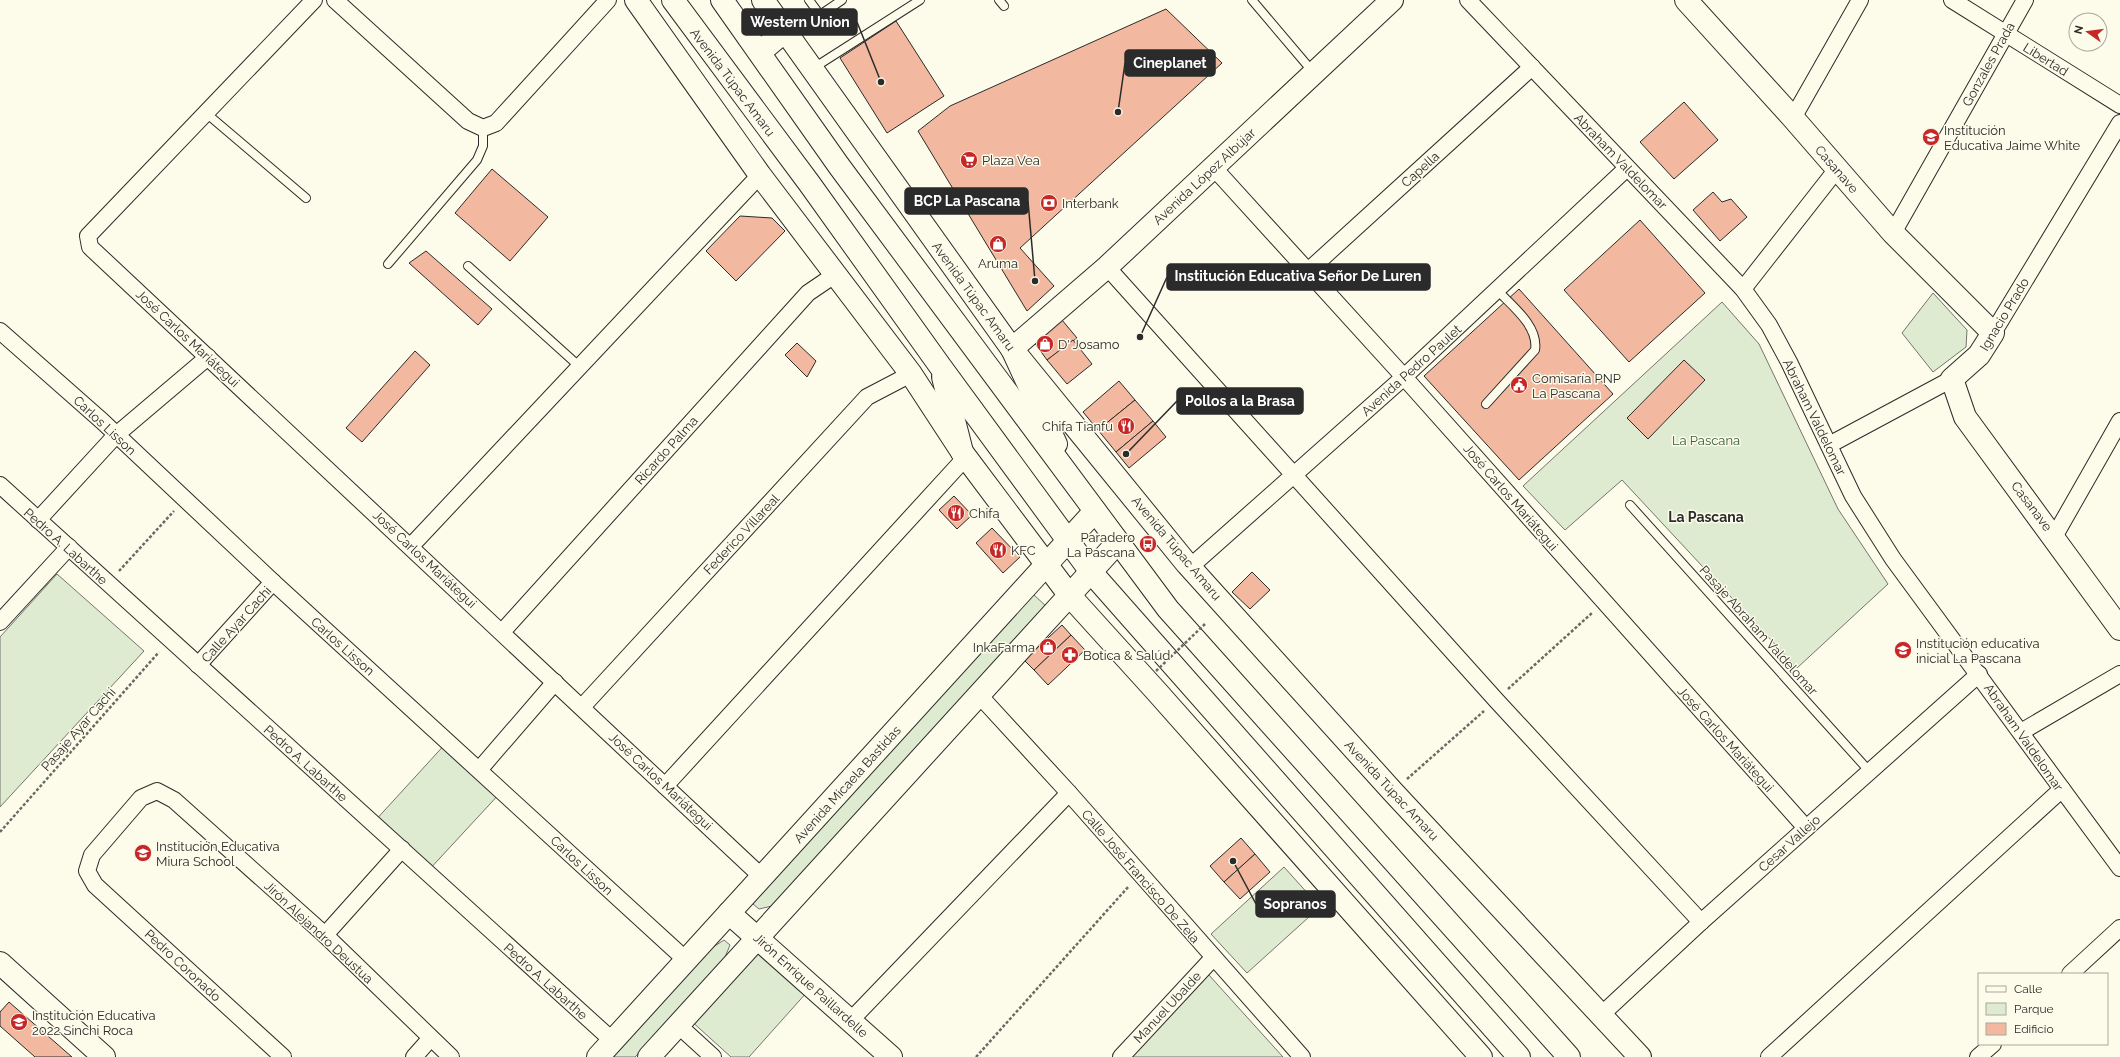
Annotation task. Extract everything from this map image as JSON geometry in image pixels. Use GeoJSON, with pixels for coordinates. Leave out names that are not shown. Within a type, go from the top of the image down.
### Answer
{"type":"FeatureCollection","features":[{"type":"Feature","properties":{"kind":"main road"},"geometry":{"type":"LineString","coordinates":[[636,0],[760,176],[911,374],[964,454],[1070,596],[1481,1057]]}},
{"type":"Feature","properties":{"kind":"main road","name":"Avenida Túpac Amaru"},"geometry":{"type":"LineString","coordinates":[[673,0],[809,184],[1091,572],[1519,1057]]}},
{"type":"Feature","properties":{"kind":"main road"},"geometry":{"type":"LineString","coordinates":[[722,0],[839,166],[1168,609],[1570,1057]]}},
{"type":"Feature","properties":{"kind":"main road","name":"Avenida Túpac Amaru"},"geometry":{"type":"LineString","coordinates":[[763,0],[1012,348],[1190,567],[1393,792],[1640,1057]]}},
{"type":"Feature","properties":{"kind":"main road","name":"Avenida López Albújar"},"geometry":{"type":"LineString","coordinates":[[1012,348],[1107,267],[1392,0]]}},
{"type":"Feature","properties":{"kind":"main road","name":"Casanave"},"geometry":{"type":"LineString","coordinates":[[1691,2],[1893,233],[1993,333]]}},
{"type":"Feature","properties":{"kind":"main road"},"geometry":{"type":"LineString","coordinates":[[760,52],[785,31]]}},
{"type":"Feature","properties":{"kind":"main road","name":"Ignacio Prado"},"geometry":{"type":"LineString","coordinates":[[1952,379],[1979,355],[1993,333]]}},
{"type":"Feature","properties":{"kind":"main road"},"geometry":{"type":"LineString","coordinates":[[1012,348],[1076,487]]}},
{"type":"Feature","properties":{"kind":"main road"},"geometry":{"type":"LineString","coordinates":[[940,366],[964,454]]}},
{"type":"Feature","properties":{"kind":"main road","name":"Casanave"},"geometry":{"type":"LineString","coordinates":[[1952,379],[1965,417],[2120,629]]}},
{"type":"Feature","properties":{"kind":"main road","name":"Avenida Micaela Bastidas"},"geometry":{"type":"LineString","coordinates":[[598,1057],[1095,511]]}},
{"type":"Feature","properties":{"kind":"main road"},"geometry":{"type":"LineString","coordinates":[[649,1057],[1118,542]]}},
{"type":"Feature","properties":{"kind":"main road","name":"Jirón Enrique Paillardelle"},"geometry":{"type":"LineString","coordinates":[[730,912],[891,1057]]}},
{"type":"Feature","properties":{"kind":"main road"},"geometry":{"type":"LineString","coordinates":[[0,963],[104,1057]]}},
{"type":"Feature","properties":{"kind":"street"},"geometry":{"type":"LineString","coordinates":[[206,113],[314,0]]}},
{"type":"Feature","properties":{"kind":"street"},"geometry":{"type":"LineString","coordinates":[[335,0],[468,121],[483,128],[496,123],[608,0]]}},
{"type":"Feature","properties":{"kind":"street","name":"Abraham Valdelomar"},"geometry":{"type":"LineString","coordinates":[[1468,0],[1743,289],[1769,324],[1853,496],[1893,558],[2120,868]]}},
{"type":"Feature","properties":{"kind":"street"},"geometry":{"type":"LineString","coordinates":[[1793,118],[1860,0]]}},
{"type":"Feature","properties":{"kind":"street","name":"Libertad"},"geometry":{"type":"LineString","coordinates":[[1952,0],[2120,105]]}},
{"type":"Feature","properties":{"kind":"street","name":"Gonzales Prada"},"geometry":{"type":"LineString","coordinates":[[1893,233],[2025,0]]}},
{"type":"Feature","properties":{"kind":"street","name":"Capella"},"geometry":{"type":"LineString","coordinates":[[1308,271],[1532,67]]}},
{"type":"Feature","properties":{"kind":"street","name":"José Carlos Mariátegui"},"geometry":{"type":"LineString","coordinates":[[206,113],[88,236],[90,247],[411,546],[762,877]]}},
{"type":"Feature","properties":{"kind":"street","name":"Ignacio Prado"},"geometry":{"type":"LineString","coordinates":[[1993,333],[2120,123]]}},
{"type":"Feature","properties":{"kind":"street","name":"José Carlos Mariátegui"},"geometry":{"type":"LineString","coordinates":[[1214,168],[1404,377],[1806,828]]}},
{"type":"Feature","properties":{"kind":"street","name":"Avenida Pedro Paulet"},"geometry":{"type":"LineString","coordinates":[[1190,567],[1404,377],[1627,168]]}},
{"type":"Feature","properties":{"kind":"street"},"geometry":{"type":"LineString","coordinates":[[1743,289],[1837,169]]}},
{"type":"Feature","properties":{"kind":"street"},"geometry":{"type":"LineString","coordinates":[[411,546],[760,176]]}},
{"type":"Feature","properties":{"kind":"street"},"geometry":{"type":"LineString","coordinates":[[1107,267],[1491,694],[1701,922]]}},
{"type":"Feature","properties":{"kind":"street","name":"Ricardo Palma"},"geometry":{"type":"LineString","coordinates":[[502,632],[808,293],[836,274]]}},
{"type":"Feature","properties":{"kind":"street","name":"Carlos Lisson"},"geometry":{"type":"LineString","coordinates":[[0,331],[116,435],[273,582],[686,960]]}},
{"type":"Feature","properties":{"kind":"street"},"geometry":{"type":"LineString","coordinates":[[38,520],[116,435],[208,357]]}},
{"type":"Feature","properties":{"kind":"street","name":"Federico Villareal"},"geometry":{"type":"LineString","coordinates":[[582,707],[867,397],[911,374]]}},
{"type":"Feature","properties":{"kind":"street","name":"Ignacio Prado"},"geometry":{"type":"LineString","coordinates":[[1829,445],[1952,379]]}},
{"type":"Feature","properties":{"kind":"street"},"geometry":{"type":"LineString","coordinates":[[2054,537],[2120,421]]}},
{"type":"Feature","properties":{"kind":"street"},"geometry":{"type":"LineString","coordinates":[[665,786],[964,454]]}},
{"type":"Feature","properties":{"kind":"street","name":"Pedro A. Labarthe"},"geometry":{"type":"LineString","coordinates":[[0,486],[613,1041]]}},
{"type":"Feature","properties":{"kind":"street"},"geometry":{"type":"LineString","coordinates":[[0,622],[69,548]]}},
{"type":"Feature","properties":{"kind":"street","name":"Calle Ayar Cachi"},"geometry":{"type":"LineString","coordinates":[[198,665],[273,582]]}},
{"type":"Feature","properties":{"kind":"street","name":"Cesar Vallejo"},"geometry":{"type":"LineString","coordinates":[[1602,1015],[1701,922],[1979,674]]}},
{"type":"Feature","properties":{"kind":"street"},"geometry":{"type":"LineString","coordinates":[[2021,732],[2120,674]]}},
{"type":"Feature","properties":{"kind":"street"},"geometry":{"type":"LineString","coordinates":[[479,770],[555,682]]}},
{"type":"Feature","properties":{"kind":"street","name":"Calle José Francisco De Zela"},"geometry":{"type":"LineString","coordinates":[[979,695],[1069,793],[1213,958],[1302,1057]]}},
{"type":"Feature","properties":{"kind":"street"},"geometry":{"type":"LineString","coordinates":[[1769,1057],[2062,790]]}},
{"type":"Feature","properties":{"kind":"street","name":"Jirón Alejandro Deustua"},"geometry":{"type":"LineString","coordinates":[[87,871],[92,855],[141,798],[157,791],[174,800],[325,935],[430,1039],[451,1057]]}},
{"type":"Feature","properties":{"kind":"street"},"geometry":{"type":"LineString","coordinates":[[851,1020],[1069,793]]}},
{"type":"Feature","properties":{"kind":"street"},"geometry":{"type":"LineString","coordinates":[[325,935],[402,850]]}},
{"type":"Feature","properties":{"kind":"street","name":"Pedro Coronado"},"geometry":{"type":"LineString","coordinates":[[87,871],[95,885],[283,1057]]}},
{"type":"Feature","properties":{"kind":"street"},"geometry":{"type":"LineString","coordinates":[[2071,973],[2120,928]]}},
{"type":"Feature","properties":{"kind":"street","name":"Manuel Ubalde"},"geometry":{"type":"LineString","coordinates":[[1121,1057],[1213,958]]}},
{"type":"Feature","properties":{"kind":"street"},"geometry":{"type":"LineString","coordinates":[[678,1025],[713,1057]]}},
{"type":"Feature","properties":{"kind":"street"},"geometry":{"type":"LineString","coordinates":[[414,1057],[430,1039]]}},
{"type":"Feature","properties":{"kind":"street"},"geometry":{"type":"LineString","coordinates":[[1978,1057],[1992,1045]]}},
{"type":"Feature","properties":{"kind":"lane"},"geometry":{"type":"LineString","coordinates":[[809,0],[820,15],[842,0]]}},
{"type":"Feature","properties":{"kind":"lane"},"geometry":{"type":"LineString","coordinates":[[812,69],[920,0]]}},
{"type":"Feature","properties":{"kind":"lane"},"geometry":{"type":"LineString","coordinates":[[1252,0],[1313,73]]}},
{"type":"Feature","properties":{"kind":"lane"},"geometry":{"type":"LineString","coordinates":[[206,113],[306,198]]}},
{"type":"Feature","properties":{"kind":"lane"},"geometry":{"type":"LineString","coordinates":[[388,264],[477,160],[483,146],[483,128]]}},
{"type":"Feature","properties":{"kind":"lane"},"geometry":{"type":"LineString","coordinates":[[468,266],[580,367]]}},
{"type":"Feature","properties":{"kind":"lane"},"geometry":{"type":"LineString","coordinates":[[1486,404],[1535,350],[1536,343],[1525,320],[1497,290]]}},
{"type":"Feature","properties":{"kind":"lane","name":"Pasaje Abraham Valdelomar"},"geometry":{"type":"LineString","coordinates":[[1630,505],[1870,772]]}},
{"type":"Feature","properties":{"kind":"path"},"geometry":{"type":"LineString","coordinates":[[108,583],[185,499]]}},
{"type":"Feature","properties":{"kind":"path"},"geometry":{"type":"LineString","coordinates":[[1156,671],[1205,624]]}},
{"type":"Feature","properties":{"kind":"path","name":"Pasaje Ayar Cachi"},"geometry":{"type":"LineString","coordinates":[[0,832],[170,640]]}},
{"type":"Feature","properties":{"kind":"path"},"geometry":{"type":"LineString","coordinates":[[976,1057],[1141,874]]}},
{"type":"Feature","properties":{"kind":"green space"},"geometry":{"type":"Polygon","coordinates":[[[1933,293],[1967,330],[1966,347],[1933,372],[1902,333],[1933,293]]]}},
{"type":"Feature","properties":{"kind":"green space","name":"La Pascana"},"geometry":{"type":"Polygon","coordinates":[[[1722,302],[1759,344],[1838,509],[1888,584],[1797,668],[1622,480],[1565,530],[1523,486],[1722,302]]]}},
{"type":"Feature","properties":{"kind":"green space"},"geometry":{"type":"Polygon","coordinates":[[[57,574],[144,651],[0,807],[0,637],[57,574]]]}},
{"type":"Feature","properties":{"kind":"green space"},"geometry":{"type":"Polygon","coordinates":[[[1033,594],[1048,608],[772,906],[759,909],[753,904],[760,891],[1033,594]]]}},
{"type":"Feature","properties":{"kind":"green space"},"geometry":{"type":"Polygon","coordinates":[[[448,741],[502,791],[427,872],[373,823],[448,741]]]}},
{"type":"Feature","properties":{"kind":"green space"},"geometry":{"type":"Polygon","coordinates":[[[1284,867],[1320,907],[1247,973],[1211,934],[1284,867]]]}},
{"type":"Feature","properties":{"kind":"green space"},"geometry":{"type":"Polygon","coordinates":[[[724,940],[730,945],[723,962],[635,1057],[611,1057],[710,949],[724,940]]]}},
{"type":"Feature","properties":{"kind":"green space"},"geometry":{"type":"Polygon","coordinates":[[[755,944],[808,991],[749,1057],[731,1057],[689,1019],[755,944]]]}},
{"type":"Feature","properties":{"kind":"green space"},"geometry":{"type":"Polygon","coordinates":[[[1208,974],[1283,1057],[1128,1057],[1208,974]]]}},
{"type":"Feature","properties":{"kind":"building"},"geometry":{"type":"Polygon","coordinates":[[[1166,9],[1222,63],[1020,248],[1054,286],[1027,311],[918,131],[950,106],[1166,9]]]}},
{"type":"Feature","properties":{"kind":"building"},"geometry":{"type":"Polygon","coordinates":[[[896,21],[944,96],[887,133],[840,58],[896,21]]]}},
{"type":"Feature","properties":{"kind":"building"},"geometry":{"type":"Polygon","coordinates":[[[1684,102],[1718,140],[1674,179],[1640,142],[1684,102]]]}},
{"type":"Feature","properties":{"kind":"building"},"geometry":{"type":"Polygon","coordinates":[[[492,169],[548,217],[510,261],[455,213],[492,169]]]}},
{"type":"Feature","properties":{"kind":"building"},"geometry":{"type":"Polygon","coordinates":[[[1713,192],[1722,202],[1731,199],[1747,217],[1720,241],[1693,210],[1713,192]]]}},
{"type":"Feature","properties":{"kind":"building"},"geometry":{"type":"Polygon","coordinates":[[[740,216],[772,218],[785,231],[736,281],[706,251],[740,216]]]}},
{"type":"Feature","properties":{"kind":"building"},"geometry":{"type":"Polygon","coordinates":[[[1640,220],[1705,293],[1629,362],[1564,290],[1640,220]]]}},
{"type":"Feature","properties":{"kind":"building"},"geometry":{"type":"Polygon","coordinates":[[[426,251],[492,309],[478,325],[409,263],[426,251]]]}},
{"type":"Feature","properties":{"kind":"building","name":"Comisaría PNP La Pascana"},"geometry":{"type":"Polygon","coordinates":[[[1519,289],[1613,394],[1519,480],[1424,376],[1519,289]]]}},
{"type":"Feature","properties":{"kind":"building"},"geometry":{"type":"Polygon","coordinates":[[[1062,320],[1077,338],[1047,360],[1034,342],[1062,320]]]}},
{"type":"Feature","properties":{"kind":"building"},"geometry":{"type":"Polygon","coordinates":[[[1073,340],[1092,364],[1067,384],[1047,360],[1073,340]]]}},
{"type":"Feature","properties":{"kind":"building"},"geometry":{"type":"Polygon","coordinates":[[[797,343],[816,361],[807,377],[785,355],[797,343]]]}},
{"type":"Feature","properties":{"kind":"building"},"geometry":{"type":"Polygon","coordinates":[[[415,351],[430,365],[362,442],[346,428],[415,351]]]}},
{"type":"Feature","properties":{"kind":"building"},"geometry":{"type":"Polygon","coordinates":[[[1684,360],[1705,380],[1648,439],[1627,418],[1684,360]]]}},
{"type":"Feature","properties":{"kind":"building"},"geometry":{"type":"Polygon","coordinates":[[[1119,381],[1135,400],[1098,430],[1083,412],[1119,381]]]}},
{"type":"Feature","properties":{"kind":"building","name":"Chifa Tianfu"},"geometry":{"type":"Polygon","coordinates":[[[1135,400],[1153,421],[1116,452],[1098,430],[1135,400]]]}},
{"type":"Feature","properties":{"kind":"building"},"geometry":{"type":"Polygon","coordinates":[[[1153,421],[1166,437],[1129,468],[1116,452],[1153,421]]]}},
{"type":"Feature","properties":{"kind":"building","name":"Chifa"},"geometry":{"type":"Polygon","coordinates":[[[954,496],[972,515],[957,529],[939,510],[954,496]]]}},
{"type":"Feature","properties":{"kind":"building","name":"KFC"},"geometry":{"type":"Polygon","coordinates":[[[992,528],[1020,557],[1003,573],[976,543],[992,528]]]}},
{"type":"Feature","properties":{"kind":"building"},"geometry":{"type":"Polygon","coordinates":[[[1252,572],[1270,590],[1250,609],[1232,592],[1252,572]]]}},
{"type":"Feature","properties":{"kind":"building","name":"InkaFarma"},"geometry":{"type":"Polygon","coordinates":[[[1062,625],[1071,635],[1034,670],[1024,660],[1062,625]]]}},
{"type":"Feature","properties":{"kind":"building"},"geometry":{"type":"Polygon","coordinates":[[[1071,635],[1085,650],[1048,685],[1034,670],[1071,635]]]}},
{"type":"Feature","properties":{"kind":"building"},"geometry":{"type":"Polygon","coordinates":[[[1241,838],[1255,854],[1224,882],[1210,866],[1241,838]]]}},
{"type":"Feature","properties":{"kind":"building"},"geometry":{"type":"Polygon","coordinates":[[[1255,854],[1270,872],[1240,899],[1224,882],[1255,854]]]}},
{"type":"Feature","properties":{"kind":"building","name":"Institución Educativa 2022 Sinchi Roca"},"geometry":{"type":"Polygon","coordinates":[[[9,1002],[72,1057],[35,1057],[0,1026],[0,1012],[9,1002]]]}},
{"type":"Feature","properties":{"kind":"place","name":"Western Union"},"geometry":{"type":"Point","coordinates":[881,82]}},
{"type":"Feature","properties":{"kind":"place","name":"Cineplanet"},"geometry":{"type":"Point","coordinates":[1118,112]}},
{"type":"Feature","properties":{"kind":"place","name":"Institución Educativa Jaime White"},"geometry":{"type":"Point","coordinates":[1931,137]}},
{"type":"Feature","properties":{"kind":"place","name":"Plaza Vea"},"geometry":{"type":"Point","coordinates":[969,160]}},
{"type":"Feature","properties":{"kind":"place","name":"Interbank"},"geometry":{"type":"Point","coordinates":[1049,203]}},
{"type":"Feature","properties":{"kind":"place","name":"Aruma"},"geometry":{"type":"Point","coordinates":[998,244]}},
{"type":"Feature","properties":{"kind":"place","name":"BCP La Pascana"},"geometry":{"type":"Point","coordinates":[1035,281]}},
{"type":"Feature","properties":{"kind":"place","name":"Institución Educativa Señor De Luren"},"geometry":{"type":"Point","coordinates":[1140,337]}},
{"type":"Feature","properties":{"kind":"place","name":"D' Josamo"},"geometry":{"type":"Point","coordinates":[1045,344]}},
{"type":"Feature","properties":{"kind":"place","name":"Comisaría PNP La Pascana"},"geometry":{"type":"Point","coordinates":[1519,385]}},
{"type":"Feature","properties":{"kind":"place","name":"Chifa Tianfu"},"geometry":{"type":"Point","coordinates":[1126,426]}},
{"type":"Feature","properties":{"kind":"place","name":"Pollos a la Brasa"},"geometry":{"type":"Point","coordinates":[1126,454]}},
{"type":"Feature","properties":{"kind":"place","name":"Chifa"},"geometry":{"type":"Point","coordinates":[956,513]}},
{"type":"Feature","properties":{"kind":"place","name":"Paradero La Pascana"},"geometry":{"type":"Point","coordinates":[1148,544]}},
{"type":"Feature","properties":{"kind":"place","name":"KFC"},"geometry":{"type":"Point","coordinates":[998,550]}},
{"type":"Feature","properties":{"kind":"place","name":"InkaFarma"},"geometry":{"type":"Point","coordinates":[1048,647]}},
{"type":"Feature","properties":{"kind":"place","name":"Institución educativa inicial La Pascana"},"geometry":{"type":"Point","coordinates":[1903,650]}},
{"type":"Feature","properties":{"kind":"place","name":"Botica & Salúd"},"geometry":{"type":"Point","coordinates":[1070,655]}},
{"type":"Feature","properties":{"kind":"place","name":"Institución Educativa Miura School"},"geometry":{"type":"Point","coordinates":[143,853]}},
{"type":"Feature","properties":{"kind":"place","name":"Sopranos"},"geometry":{"type":"Point","coordinates":[1233,861]}},
{"type":"Feature","properties":{"kind":"place","name":"Institución Educativa 2022 Sinchi Roca"},"geometry":{"type":"Point","coordinates":[19,1022]}},
{"type":"Feature","properties":{"kind":"district","name":"La Pascana"},"geometry":{"type":"Point","coordinates":[1706,517]}}]}
